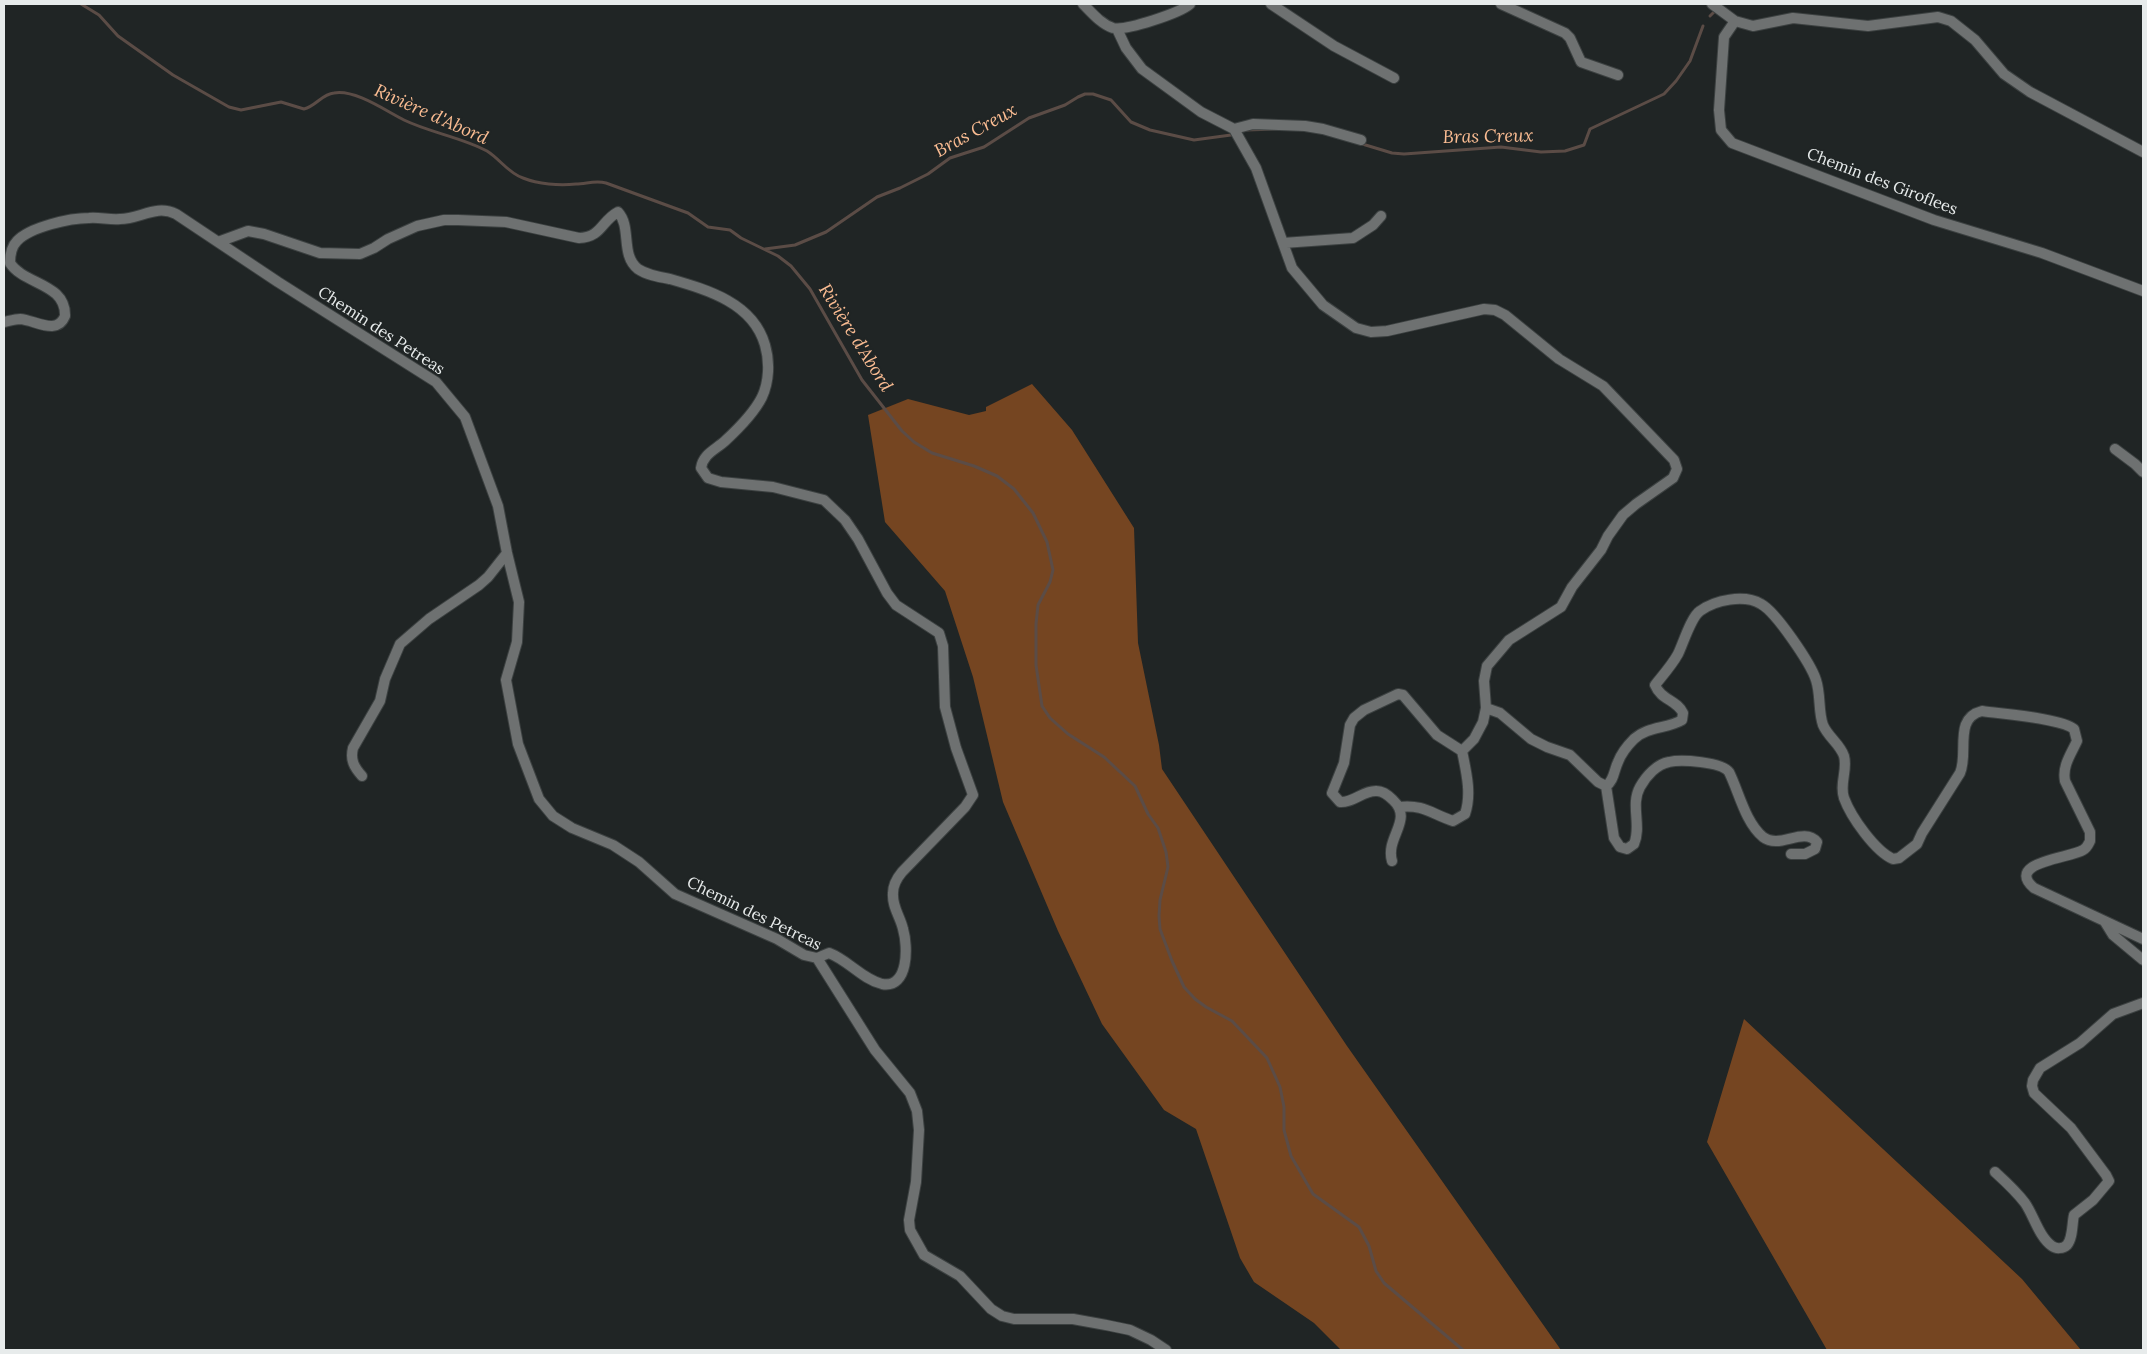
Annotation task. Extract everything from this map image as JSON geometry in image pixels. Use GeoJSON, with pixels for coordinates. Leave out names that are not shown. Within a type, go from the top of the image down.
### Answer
{"type":"FeatureCollection","features":[{"type":"Feature","properties":{"kind":"street"},"geometry":{"type":"LineString","coordinates":[[1083,4],[1098,19],[1117,28],[1167,16],[1184,9],[1190,4]]}},
{"type":"Feature","properties":{"kind":"street"},"geometry":{"type":"LineString","coordinates":[[1272,4],[1334,46],[1394,78]]}},
{"type":"Feature","properties":{"kind":"street"},"geometry":{"type":"LineString","coordinates":[[1501,4],[1565,33],[1570,38],[1581,62],[1618,75]]}},
{"type":"Feature","properties":{"kind":"street"},"geometry":{"type":"LineString","coordinates":[[1712,4],[1735,21],[1753,26],[1793,18],[1868,26],[1938,17],[1951,21],[1975,40],[2004,74],[2030,92],[2143,152]]}},
{"type":"Feature","properties":{"kind":"street","name":"Chemin des Giroflees"},"geometry":{"type":"LineString","coordinates":[[1735,21],[1724,37],[1719,110],[1721,130],[1732,142],[1934,220],[2042,253],[2143,291]]}},
{"type":"Feature","properties":{"kind":"street"},"geometry":{"type":"LineString","coordinates":[[1117,28],[1126,48],[1142,69],[1201,112],[1234,129],[1256,168],[1296,273],[1323,305],[1356,328],[1371,332],[1387,331],[1484,309],[1495,310],[1505,315],[1559,359],[1603,386],[1671,455],[1676,464],[1676,474],[1623,515],[1608,536],[1601,550],[1572,587],[1561,608],[1509,640],[1487,666],[1484,681],[1486,708],[1480,730],[1462,751]]}},
{"type":"Feature","properties":{"kind":"street"},"geometry":{"type":"LineString","coordinates":[[1234,129],[1253,124],[1305,126],[1324,129],[1361,140]]}},
{"type":"Feature","properties":{"kind":"street","name":"Chemin des Petreas"},"geometry":{"type":"LineString","coordinates":[[4,322],[21,319],[52,327],[63,320],[65,312],[60,299],[54,292],[18,273],[10,263],[12,248],[22,237],[61,220],[91,218],[120,220],[162,210],[176,214],[278,282],[436,382],[465,417],[498,506],[507,553],[520,602],[517,642],[506,680],[518,744],[539,799],[554,816],[572,828],[613,845],[639,862],[675,894],[777,939],[804,955],[817,958],[875,1050],[910,1094],[917,1111],[919,1130],[916,1182],[909,1220],[910,1230],[924,1254],[960,1276],[991,1309],[1002,1316],[1014,1320],[1074,1318],[1130,1330],[1166,1350]]}},
{"type":"Feature","properties":{"kind":"street"},"geometry":{"type":"LineString","coordinates":[[218,242],[248,231],[264,234],[320,253],[333,255],[360,254],[374,248],[388,238],[417,226],[444,220],[506,222],[586,238],[599,232],[613,215],[618,212],[624,224],[631,260],[638,268],[651,275],[720,295],[750,317],[763,339],[768,354],[768,375],[763,394],[757,408],[725,441],[710,452],[702,461],[701,468],[708,478],[721,482],[773,487],[824,500],[845,520],[858,540],[879,581],[896,605],[939,633],[944,646],[945,707],[956,748],[973,795],[965,807],[902,872],[895,882],[892,893],[894,907],[903,929],[905,948],[904,970],[900,979],[892,984],[883,984],[871,980],[829,953],[817,958]]}},
{"type":"Feature","properties":{"kind":"street"},"geometry":{"type":"LineString","coordinates":[[1284,243],[1353,238],[1373,225],[1381,216]]}},
{"type":"Feature","properties":{"kind":"street"},"geometry":{"type":"LineString","coordinates":[[2115,449],[2143,472]]}},
{"type":"Feature","properties":{"kind":"street"},"geometry":{"type":"LineString","coordinates":[[362,776],[355,768],[351,756],[353,748],[380,701],[385,679],[400,644],[429,619],[483,581],[507,553]]}},
{"type":"Feature","properties":{"kind":"street"},"geometry":{"type":"LineString","coordinates":[[1791,854],[1805,854],[1815,848],[1817,842],[1810,836],[1780,841],[1767,839],[1762,836],[1752,823],[1729,772],[1723,767],[1681,761],[1668,762],[1659,766],[1645,780],[1638,792],[1635,799],[1636,841],[1631,848],[1625,849],[1616,844],[1614,838],[1606,786],[1613,778],[1619,760],[1634,740],[1649,730],[1674,724],[1682,720],[1683,713],[1681,708],[1661,695],[1656,685],[1677,655],[1698,612],[1711,604],[1724,600],[1740,599],[1762,604],[1801,651],[1816,679],[1820,694],[1823,724],[1844,756],[1842,782],[1845,800],[1869,838],[1884,855],[1893,859],[1899,858],[1917,844],[1963,766],[1962,732],[1966,723],[1976,712],[1982,711],[2066,724],[2074,729],[2077,741],[2064,767],[2063,774],[2064,781],[2090,832],[2090,841],[2085,849],[2080,852],[2034,864],[2028,872],[2028,881],[2034,888],[2143,939]]}},
{"type":"Feature","properties":{"kind":"street"},"geometry":{"type":"LineString","coordinates":[[1392,862],[1390,853],[1394,835],[1402,818],[1399,807],[1389,797],[1379,791],[1371,791],[1349,802],[1340,802],[1332,793],[1344,763],[1350,725],[1354,718],[1364,710],[1398,694],[1403,695],[1437,735],[1462,751],[1468,790],[1468,807],[1465,814],[1452,821],[1423,808],[1412,806],[1399,807]]}},
{"type":"Feature","properties":{"kind":"street"},"geometry":{"type":"LineString","coordinates":[[1486,708],[1500,713],[1532,739],[1547,747],[1570,754],[1598,782],[1606,786]]}},
{"type":"Feature","properties":{"kind":"street"},"geometry":{"type":"LineString","coordinates":[[2105,922],[2113,935],[2143,960]]}},
{"type":"Feature","properties":{"kind":"street"},"geometry":{"type":"LineString","coordinates":[[1995,1172],[2025,1204],[2043,1236],[2053,1247],[2060,1248],[2067,1245],[2074,1215],[2093,1200],[2109,1181],[2071,1128],[2034,1093],[2032,1080],[2040,1068],[2080,1043],[2114,1014],[2143,1003]]}},
{"type":"Feature","properties":{"kind":"shaded area"},"geometry":{"type":"Polygon","coordinates":[[[1032,384],[1072,430],[1134,528],[1138,643],[1159,745],[1162,769],[1347,1046],[1561,1350],[1341,1350],[1314,1323],[1254,1282],[1240,1258],[1196,1129],[1164,1110],[1102,1024],[1058,931],[1003,802],[973,677],[945,591],[885,522],[868,415],[908,399],[969,415],[986,411],[986,407],[1032,384]]]}},
{"type":"Feature","properties":{"kind":"shaded area"},"geometry":{"type":"Polygon","coordinates":[[[1744,1019],[2022,1279],[2081,1350],[1827,1350],[1707,1142],[1744,1019]]]}},
{"type":"Feature","properties":{"kind":"waterway","name":"Rivière d'Abord"},"geometry":{"type":"LineString","coordinates":[[81,4],[99,15],[118,36],[173,75],[229,107],[241,110],[281,102],[304,109],[330,94],[351,94],[361,97],[404,120],[477,146],[487,151],[513,173],[523,178],[556,185],[606,183],[688,213],[708,227],[730,230],[741,238],[778,256],[791,266],[810,289],[862,380],[902,431],[914,442],[932,453],[974,466],[997,476],[1014,489],[1033,513],[1047,542],[1053,570],[1050,582],[1038,605],[1036,624],[1036,665],[1042,706],[1050,718],[1068,734],[1104,757],[1135,786],[1148,814],[1158,828],[1166,852],[1168,867],[1160,900],[1160,929],[1184,987],[1206,1007],[1232,1021],[1267,1058],[1280,1087],[1284,1107],[1284,1130],[1291,1156],[1313,1194],[1359,1227],[1369,1246],[1376,1271],[1384,1283],[1463,1350]]}},
{"type":"Feature","properties":{"kind":"waterway","name":"Bras Creux"},"geometry":{"type":"LineString","coordinates":[[1710,16],[1722,4]]}},
{"type":"Feature","properties":{"kind":"waterway","name":"Bras Creux"},"geometry":{"type":"LineString","coordinates":[[1359,143],[1392,153],[1404,154],[1501,147],[1541,152],[1565,151],[1584,145],[1590,129],[1664,94],[1690,61],[1703,26]]}},
{"type":"Feature","properties":{"kind":"waterway","name":"Bras Creux"},"geometry":{"type":"LineString","coordinates":[[765,249],[795,245],[826,232],[877,197],[928,174],[950,158],[984,147],[1029,118],[1065,105],[1085,94],[1093,94],[1111,100],[1131,122],[1150,130],[1194,140],[1231,135]]}},
{"type":"Feature","properties":{"kind":"waterway","name":"Bras Creux"},"geometry":{"type":"LineString","coordinates":[[1246,130],[1277,129]]}}]}
